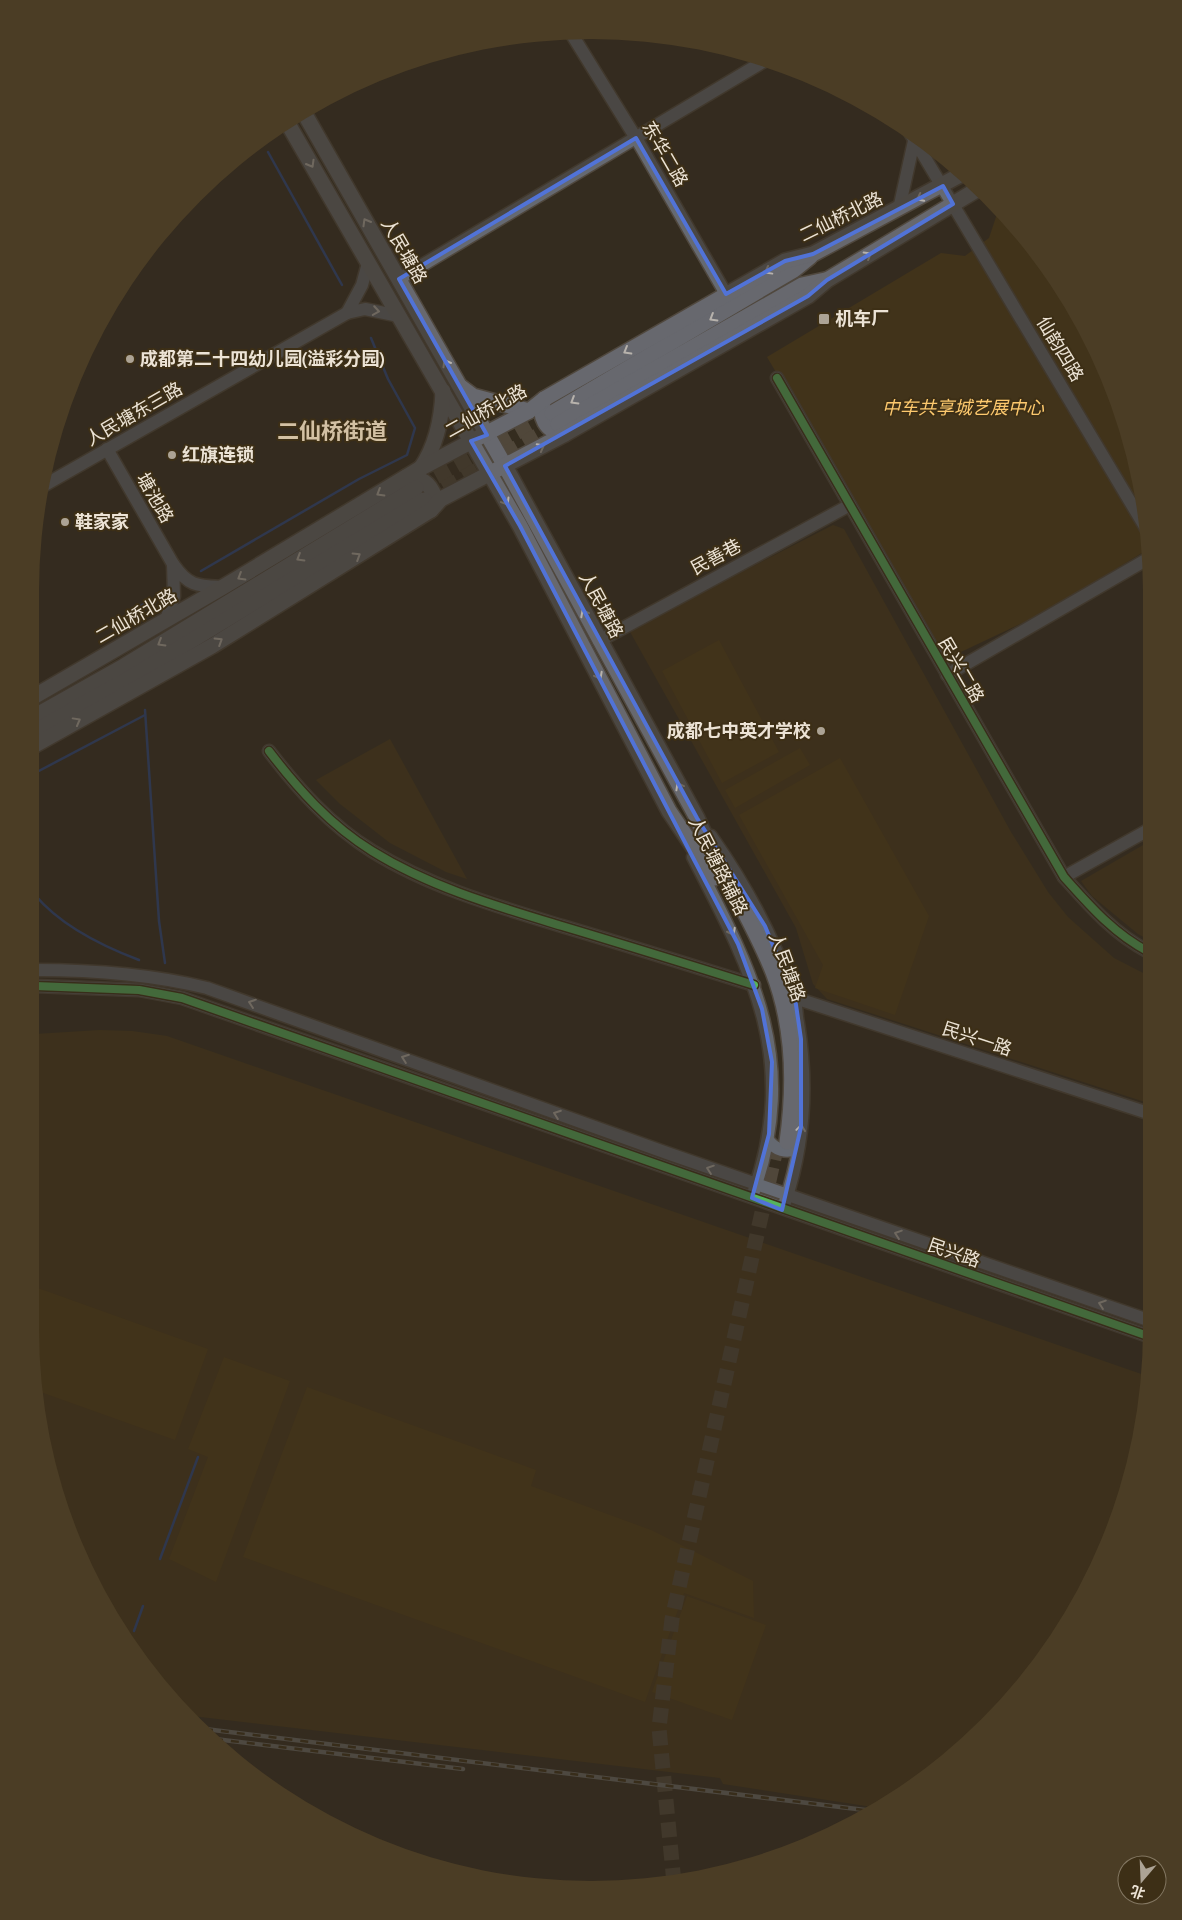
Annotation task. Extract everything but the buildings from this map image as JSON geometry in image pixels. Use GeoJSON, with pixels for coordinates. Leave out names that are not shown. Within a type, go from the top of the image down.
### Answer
{"type":"FeatureCollection","features":[{"type":"Feature","properties":{"kind":"main road","name":"人民塘路"},"geometry":{"type":"LineString","coordinates":[[306,118],[505,466],[697,818],[714,858],[752,927],[773,973],[787,1027],[791,1063],[790,1119],[783,1143]]}},
{"type":"Feature","properties":{"kind":"main road","name":"人民塘路"},"geometry":{"type":"LineString","coordinates":[[290,128],[524,534],[669,811],[702,857],[741,926],[770,993],[778,1025],[782,1065],[783,1143]]}},
{"type":"Feature","properties":{"kind":"main road","name":"二仙桥北路"},"geometry":{"type":"LineString","coordinates":[[39,694],[223,587],[419,494],[421,468],[471,441],[487,435],[529,411],[544,399],[785,261],[813,254],[957,177]]}},
{"type":"Feature","properties":{"kind":"main road"},"geometry":{"type":"LineString","coordinates":[[544,399],[541,410],[547,426],[553,432],[558,424],[808,296],[826,280],[972,192]]}},
{"type":"Feature","properties":{"kind":"main road"},"geometry":{"type":"LineString","coordinates":[[39,714],[419,494],[441,499],[505,466],[558,424],[794,270],[813,254]]}},
{"type":"Feature","properties":{"kind":"main road"},"geometry":{"type":"LineString","coordinates":[[459,386],[473,396],[529,411]]}},
{"type":"Feature","properties":{"kind":"main road"},"geometry":{"type":"LineString","coordinates":[[421,468],[429,456],[442,413],[443,391]]}},
{"type":"Feature","properties":{"kind":"main road"},"geometry":{"type":"LineString","coordinates":[[39,729],[133,676],[419,494]]}},
{"type":"Feature","properties":{"kind":"main road"},"geometry":{"type":"LineString","coordinates":[[39,743],[212,646],[419,494]]}},
{"type":"Feature","properties":{"kind":"street","name":"东华二路"},"geometry":{"type":"LineString","coordinates":[[575,39],[636,138],[726,294]]}},
{"type":"Feature","properties":{"kind":"street"},"geometry":{"type":"LineString","coordinates":[[399,279],[758,65]]}},
{"type":"Feature","properties":{"kind":"street"},"geometry":{"type":"LineString","coordinates":[[899,209],[910,141]]}},
{"type":"Feature","properties":{"kind":"street","name":"仙韵四路"},"geometry":{"type":"LineString","coordinates":[[917,146],[1138,516]]}},
{"type":"Feature","properties":{"kind":"street"},"geometry":{"type":"LineString","coordinates":[[348,313],[362,285],[368,263]]}},
{"type":"Feature","properties":{"kind":"street","name":"人民塘东三路"},"geometry":{"type":"LineString","coordinates":[[49,482],[348,313],[365,309],[399,316]]}},
{"type":"Feature","properties":{"kind":"street","name":"民兴二路"},"geometry":{"type":"LineString","coordinates":[[777,378],[1064,877],[1094,911],[1120,934],[1143,948]]}},
{"type":"Feature","properties":{"kind":"street","name":"塘池路"},"geometry":{"type":"LineString","coordinates":[[106,450],[174,564],[188,582],[200,586],[223,587]]}},
{"type":"Feature","properties":{"kind":"street","name":"民善巷"},"geometry":{"type":"LineString","coordinates":[[599,641],[850,505]]}},
{"type":"Feature","properties":{"kind":"street"},"geometry":{"type":"LineString","coordinates":[[947,675],[1142,562]]}},
{"type":"Feature","properties":{"kind":"street"},"geometry":{"type":"LineString","coordinates":[[166,620],[174,596],[174,564]]}},
{"type":"Feature","properties":{"kind":"street"},"geometry":{"type":"LineString","coordinates":[[269,750],[297,787],[332,821],[370,850],[413,874],[525,914],[754,985]]}},
{"type":"Feature","properties":{"kind":"street","name":"人民塘路辅路"},"geometry":{"type":"LineString","coordinates":[[669,811],[738,944],[762,1009],[772,1062],[772,1096],[783,1143],[787,1195],[782,1210]]}},
{"type":"Feature","properties":{"kind":"street","name":"人民塘路辅路"},"geometry":{"type":"LineString","coordinates":[[697,818],[722,853],[765,926],[795,998],[801,1040],[804,1096],[783,1143],[756,1184],[752,1198]]}},
{"type":"Feature","properties":{"kind":"street"},"geometry":{"type":"LineString","coordinates":[[1064,877],[1143,833]]}},
{"type":"Feature","properties":{"kind":"street","name":"民兴路"},"geometry":{"type":"LineString","coordinates":[[39,970],[127,973],[173,980],[207,988],[787,1195],[1143,1318]]}},
{"type":"Feature","properties":{"kind":"street","name":"民兴路"},"geometry":{"type":"LineString","coordinates":[[39,986],[139,990],[182,998],[782,1210],[1143,1334]]}},
{"type":"Feature","properties":{"kind":"street","name":"民兴一路"},"geometry":{"type":"LineString","coordinates":[[795,998],[1143,1111]]}},
{"type":"Feature","properties":{"kind":"highlighted area"},"geometry":{"type":"Polygon","coordinates":[[[636,138],[726,294],[785,261],[813,254],[943,186],[953,204],[827,280],[808,296],[505,466],[697,818],[765,926],[795,998],[801,1039],[801,1127],[782,1210],[752,1198],[769,1134],[772,1062],[762,1009],[738,944],[520,526],[471,441],[487,435],[399,279],[636,138]]]}},
{"type":"Feature","properties":{"kind":"shaded area","name":"成都七中英才学校"},"geometry":{"type":"Polygon","coordinates":[[[833,525],[844,529],[1011,832],[1048,892],[1068,917],[1114,958],[1143,973],[1143,1101],[827,999],[813,984],[796,928],[629,630],[833,525]]]}},
{"type":"Feature","properties":{"kind":"shaded area"},"geometry":{"type":"Polygon","coordinates":[[[390,739],[467,879],[446,872],[390,843],[340,804],[316,780],[390,739]]]}},
{"type":"Feature","properties":{"kind":"shaded area"},"geometry":{"type":"Polygon","coordinates":[[[1143,845],[1143,937],[1092,896],[1081,881],[1143,845]]]}},
{"type":"Feature","properties":{"kind":"shaded area"},"geometry":{"type":"Polygon","coordinates":[[[100,1030],[132,1031],[167,1036],[1141,1374],[1133,1437],[1114,1507],[1086,1573],[1069,1605],[1029,1665],[981,1719],[927,1767],[868,1806],[723,1784],[720,1778],[199,1717],[153,1665],[113,1605],[96,1573],[68,1507],[49,1437],[43,1401],[39,1329],[39,1034],[100,1030]]]}},
{"type":"Feature","properties":{"kind":"green space","name":"中车共享城艺展中心"},"geometry":{"type":"Polygon","coordinates":[[[996,217],[1029,255],[1050,284],[1086,347],[1114,413],[1124,448],[1133,483],[1142,553],[1048,611],[946,659],[767,357],[941,253],[965,256],[989,238],[996,217]]]}},
{"type":"Feature","properties":{"kind":"green space"},"geometry":{"type":"Polygon","coordinates":[[[719,640],[779,752],[722,783],[662,671],[719,640]]]}},
{"type":"Feature","properties":{"kind":"green space"},"geometry":{"type":"Polygon","coordinates":[[[800,748],[810,765],[735,808],[725,790],[800,748]]]}},
{"type":"Feature","properties":{"kind":"green space"},"geometry":{"type":"Polygon","coordinates":[[[840,758],[929,916],[895,1015],[815,988],[823,965],[739,815],[840,758]]]}},
{"type":"Feature","properties":{"kind":"green space"},"geometry":{"type":"Polygon","coordinates":[[[39,1288],[208,1349],[175,1440],[42,1393],[39,1288]]]}},
{"type":"Feature","properties":{"kind":"green space"},"geometry":{"type":"Polygon","coordinates":[[[224,1357],[290,1381],[216,1582],[169,1559],[208,1457],[188,1449],[224,1357]]]}},
{"type":"Feature","properties":{"kind":"green space"},"geometry":{"type":"Polygon","coordinates":[[[307,1387],[536,1470],[531,1486],[651,1530],[753,1581],[754,1618],[684,1593],[645,1702],[243,1557],[307,1387]]]}},
{"type":"Feature","properties":{"kind":"green space"},"geometry":{"type":"Polygon","coordinates":[[[687,1596],[766,1625],[732,1720],[652,1692],[687,1596]]]}},
{"type":"Feature","properties":{"kind":"waterway"},"geometry":{"type":"LineString","coordinates":[[268,152],[342,285]]}},
{"type":"Feature","properties":{"kind":"waterway"},"geometry":{"type":"LineString","coordinates":[[201,571],[359,479],[407,455],[415,428],[388,379],[371,338]]}},
{"type":"Feature","properties":{"kind":"waterway"},"geometry":{"type":"LineString","coordinates":[[140,612],[140,606],[152,600]]}},
{"type":"Feature","properties":{"kind":"waterway"},"geometry":{"type":"LineString","coordinates":[[145,710],[159,921],[165,963]]}},
{"type":"Feature","properties":{"kind":"waterway"},"geometry":{"type":"LineString","coordinates":[[39,771],[145,715]]}},
{"type":"Feature","properties":{"kind":"waterway"},"geometry":{"type":"LineString","coordinates":[[39,899],[57,916],[83,934],[139,960]]}},
{"type":"Feature","properties":{"kind":"waterway"},"geometry":{"type":"LineString","coordinates":[[160,1559],[198,1457]]}},
{"type":"Feature","properties":{"kind":"waterway"},"geometry":{"type":"LineString","coordinates":[[134,1631],[143,1606]]}},
{"type":"Feature","properties":{"kind":"tunnel"},"geometry":{"type":"LineString","coordinates":[[416,488],[552,413]]}},
{"type":"Feature","properties":{"kind":"tunnel"},"geometry":{"type":"LineString","coordinates":[[424,500],[558,424]]}},
{"type":"Feature","properties":{"kind":"tunnel"},"geometry":{"type":"LineString","coordinates":[[673,1875],[659,1728],[672,1619],[778,1140]]}},
{"type":"Feature","properties":{"kind":"railway"},"geometry":{"type":"LineString","coordinates":[[212,1730],[862,1810]]}},
{"type":"Feature","properties":{"kind":"railway"},"geometry":{"type":"LineString","coordinates":[[223,1740],[463,1769]]}},
{"type":"Feature","properties":{"kind":"cycle path"},"geometry":{"type":"LineString","coordinates":[[777,378],[1064,877],[1113,928],[1143,949]]}},
{"type":"Feature","properties":{"kind":"cycle path"},"geometry":{"type":"LineString","coordinates":[[269,751],[303,792],[342,830],[394,864],[440,885],[488,903],[754,985]]}},
{"type":"Feature","properties":{"kind":"cycle path"},"geometry":{"type":"LineString","coordinates":[[39,986],[139,990],[182,998],[1143,1334]]}},
{"type":"Feature","properties":{"kind":"place","name":"机车厂"},"geometry":{"type":"Point","coordinates":[824,319]}},
{"type":"Feature","properties":{"kind":"place","name":"成都第二十四幼儿园(溢彩分园)"},"geometry":{"type":"Point","coordinates":[130,359]}},
{"type":"Feature","properties":{"kind":"place","name":"红旗连锁"},"geometry":{"type":"Point","coordinates":[172,455]}},
{"type":"Feature","properties":{"kind":"place","name":"鞋家家"},"geometry":{"type":"Point","coordinates":[65,522]}},
{"type":"Feature","properties":{"kind":"place","name":"成都七中英才学校"},"geometry":{"type":"Point","coordinates":[821,731]}},
{"type":"Feature","properties":{"kind":"district","name":"二仙桥街道"},"geometry":{"type":"Point","coordinates":[332,431]}}]}
